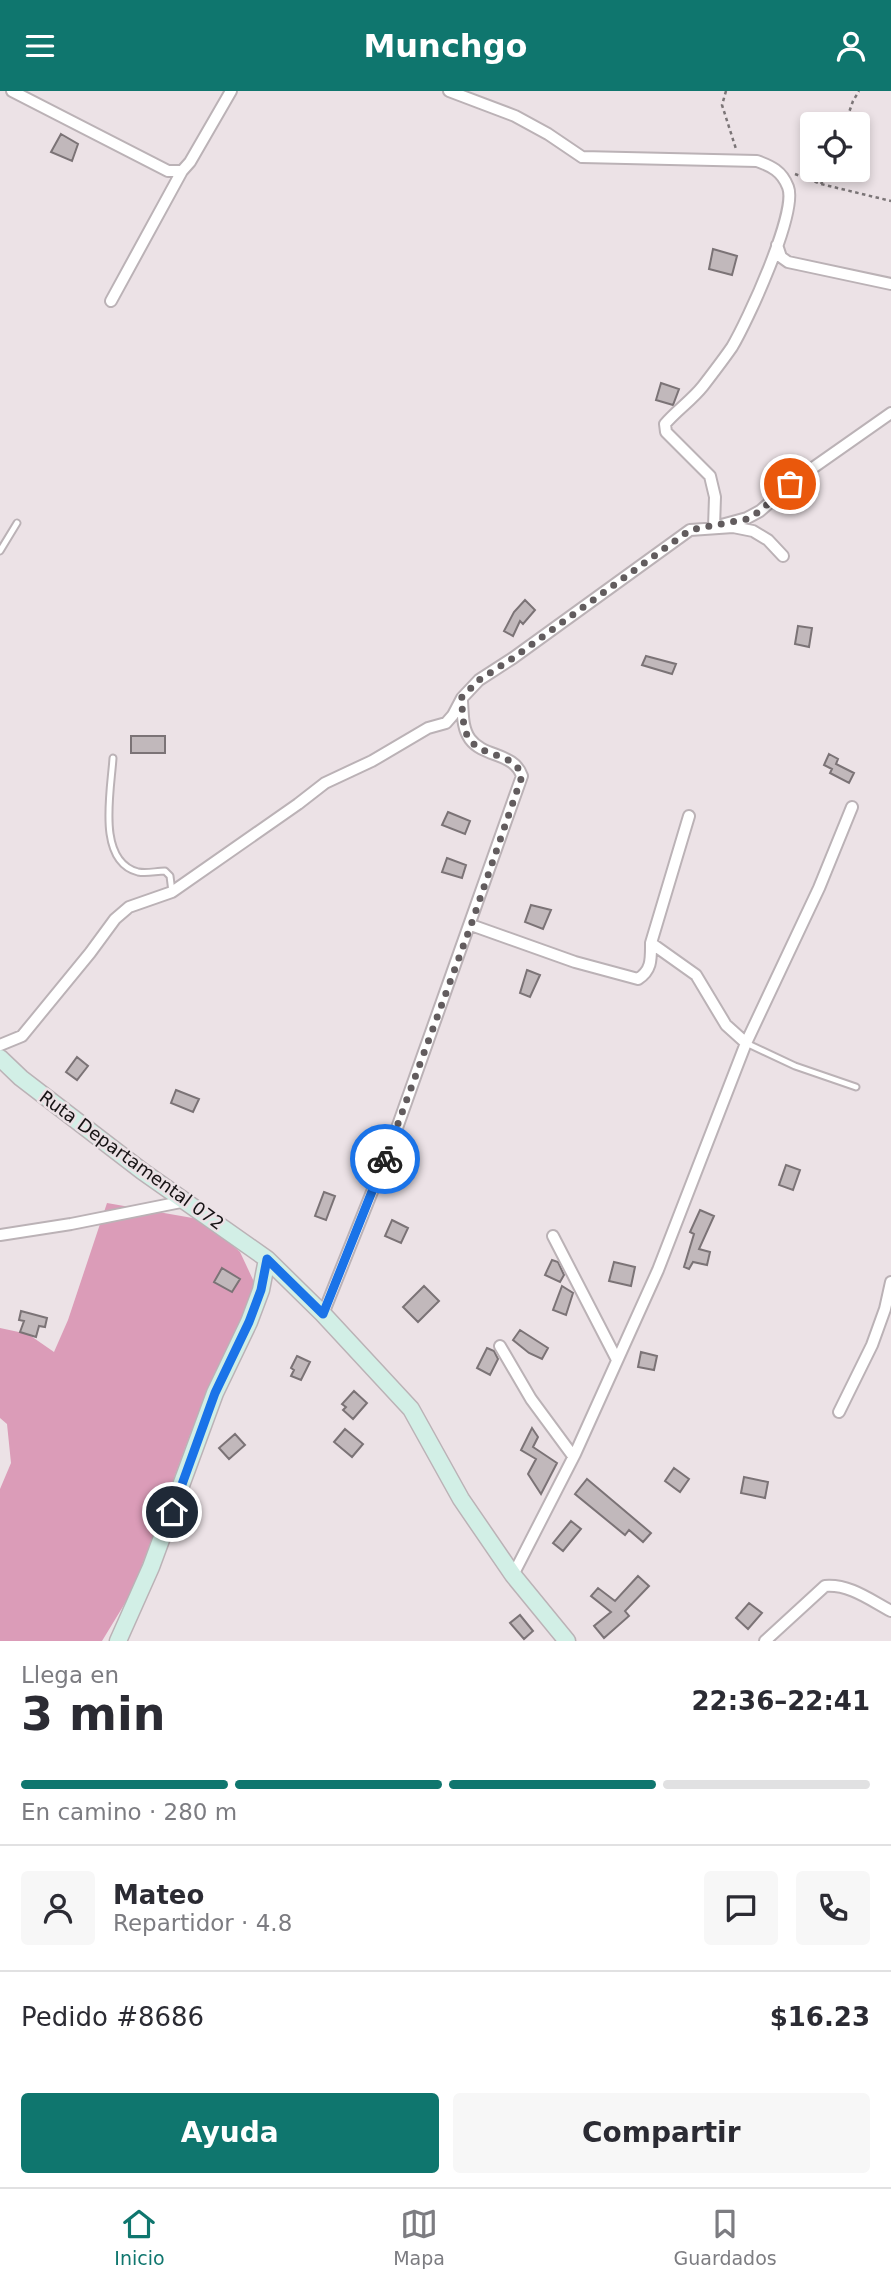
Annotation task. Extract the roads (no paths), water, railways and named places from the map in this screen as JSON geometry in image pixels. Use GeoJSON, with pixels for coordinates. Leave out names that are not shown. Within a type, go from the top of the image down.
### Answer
{"type":"FeatureCollection","features":[{"type":"Feature","properties":{"kind":"main road","name":"Ruta Departamental 072"},"geometry":{"type":"LineString","coordinates":[[0,1058],[20,1078],[142,1171],[267,1259],[323,1314],[411,1409],[461,1499],[513,1575],[567,1641]]}},
{"type":"Feature","properties":{"kind":"main road"},"geometry":{"type":"LineString","coordinates":[[118,1641],[151,1567],[215,1393],[249,1322],[261,1290],[267,1259]]}},
{"type":"Feature","properties":{"kind":"street"},"geometry":{"type":"LineString","coordinates":[[12,91],[168,171],[182,171]]}},
{"type":"Feature","properties":{"kind":"street"},"geometry":{"type":"LineString","coordinates":[[111,301],[182,171],[190,162],[231,91]]}},
{"type":"Feature","properties":{"kind":"street"},"geometry":{"type":"LineString","coordinates":[[449,91],[515,116],[582,157],[757,161],[775,167],[788,187],[790,196],[783,232],[732,346],[701,389],[665,424],[666,432],[710,476],[715,497],[714,527]]}},
{"type":"Feature","properties":{"kind":"street"},"geometry":{"type":"LineString","coordinates":[[777,245],[781,257],[788,263],[891,284]]}},
{"type":"Feature","properties":{"kind":"street"},"geometry":{"type":"LineString","coordinates":[[0,1045],[22,1036],[115,919],[129,907],[172,892],[324,783],[372,761],[428,728],[446,723],[461,698],[479,680],[690,530],[747,519],[797,479],[891,413]]}},
{"type":"Feature","properties":{"kind":"street"},"geometry":{"type":"LineString","coordinates":[[714,527],[753,531],[768,540],[783,556]]}},
{"type":"Feature","properties":{"kind":"street"},"geometry":{"type":"LineString","coordinates":[[323,1314],[392,1142],[522,776],[519,768],[510,760],[481,750],[468,737],[461,698]]}},
{"type":"Feature","properties":{"kind":"street"},"geometry":{"type":"LineString","coordinates":[[513,1575],[573,1457],[658,1270],[746,1043],[818,888],[852,807]]}},
{"type":"Feature","properties":{"kind":"street"},"geometry":{"type":"LineString","coordinates":[[471,925],[575,962],[638,979],[646,973],[651,963],[651,943],[689,816]]}},
{"type":"Feature","properties":{"kind":"street"},"geometry":{"type":"LineString","coordinates":[[651,943],[696,975],[726,1025],[746,1043]]}},
{"type":"Feature","properties":{"kind":"street"},"geometry":{"type":"LineString","coordinates":[[0,1235],[186,1201]]}},
{"type":"Feature","properties":{"kind":"street"},"geometry":{"type":"LineString","coordinates":[[553,1236],[616,1358]]}},
{"type":"Feature","properties":{"kind":"street"},"geometry":{"type":"LineString","coordinates":[[839,1412],[872,1345],[891,1282]]}},
{"type":"Feature","properties":{"kind":"street"},"geometry":{"type":"LineString","coordinates":[[500,1346],[531,1399],[573,1457]]}},
{"type":"Feature","properties":{"kind":"street"},"geometry":{"type":"LineString","coordinates":[[765,1641],[825,1586],[835,1585],[852,1590],[891,1611]]}},
{"type":"Feature","properties":{"kind":"lane"},"geometry":{"type":"LineString","coordinates":[[0,551],[17,523]]}},
{"type":"Feature","properties":{"kind":"lane"},"geometry":{"type":"LineString","coordinates":[[113,758],[110,834],[116,856],[135,871],[166,871],[170,876],[172,892]]}},
{"type":"Feature","properties":{"kind":"lane"},"geometry":{"type":"LineString","coordinates":[[746,1043],[795,1066],[856,1087]]}}]}
